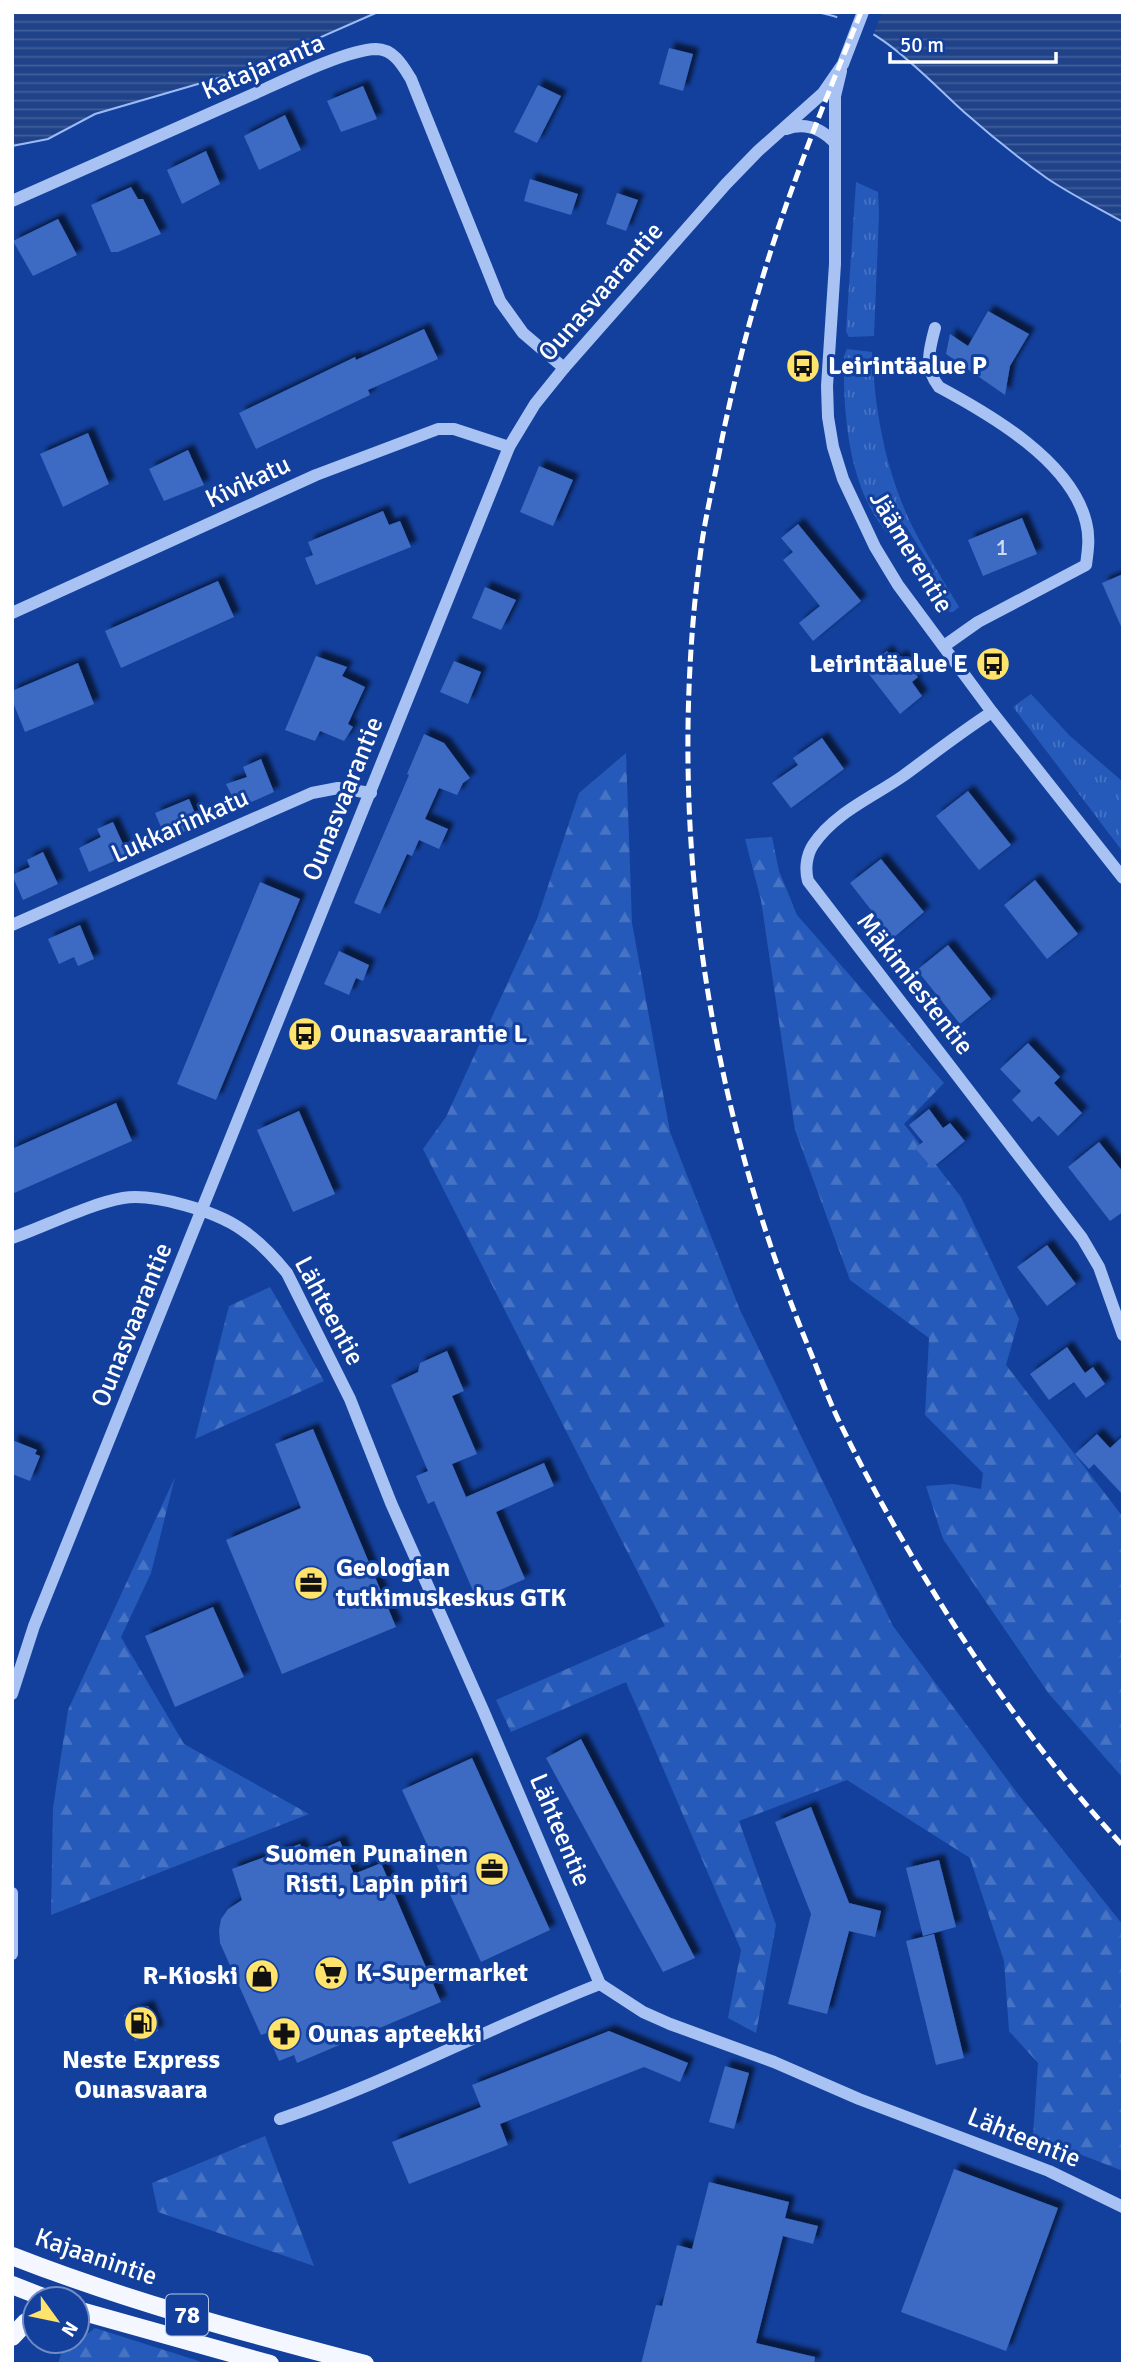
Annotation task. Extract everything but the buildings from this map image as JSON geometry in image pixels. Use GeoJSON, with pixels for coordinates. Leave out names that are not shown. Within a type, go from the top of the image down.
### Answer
{"type":"FeatureCollection","features":[{"type":"Feature","properties":{"kind":"main road","name":"Kajaanintie"},"geometry":{"type":"LineString","coordinates":[[12,2256],[73,2280],[244,2333],[365,2364]]}},
{"type":"Feature","properties":{"kind":"main road","name":"Kajaanintie"},"geometry":{"type":"LineString","coordinates":[[91,2315],[270,2364]]}},
{"type":"Feature","properties":{"kind":"street","name":"Ounasvaarantie"},"geometry":{"type":"LineString","coordinates":[[12,1694],[34,1626],[509,447],[535,404],[564,368],[726,184],[823,93],[843,64],[863,12]]}},
{"type":"Feature","properties":{"kind":"street","name":"Katajaranta"},"geometry":{"type":"LineString","coordinates":[[12,201],[303,72],[362,52],[377,49],[389,52],[401,62],[411,79],[500,301],[523,334],[564,368]]}},
{"type":"Feature","properties":{"kind":"street","name":"Jäämerentie"},"geometry":{"type":"LineString","coordinates":[[843,64],[835,96],[835,264],[827,386],[833,447],[843,479],[875,547],[898,585],[992,712],[1123,878]]}},
{"type":"Feature","properties":{"kind":"street"},"geometry":{"type":"LineString","coordinates":[[780,131],[799,124],[824,132],[835,143]]}},
{"type":"Feature","properties":{"kind":"street"},"geometry":{"type":"LineString","coordinates":[[935,328],[928,361],[933,380],[939,387],[997,421],[1044,457],[1075,497],[1086,522],[1089,543],[1086,565],[978,622],[944,646]]}},
{"type":"Feature","properties":{"kind":"street","name":"Kivikatu"},"geometry":{"type":"LineString","coordinates":[[12,613],[316,475],[438,429],[454,429],[509,447]]}},
{"type":"Feature","properties":{"kind":"street","name":"Mäkimiestentie"},"geometry":{"type":"LineString","coordinates":[[992,712],[825,829],[811,847],[805,870],[808,881],[1082,1238],[1099,1267],[1123,1335]]}},
{"type":"Feature","properties":{"kind":"street","name":"Lukkarinkatu"},"geometry":{"type":"LineString","coordinates":[[12,925],[312,793],[338,788],[371,793]]}},
{"type":"Feature","properties":{"kind":"street","name":"Lähteentie"},"geometry":{"type":"LineString","coordinates":[[12,1238],[121,1198],[143,1196],[202,1212],[238,1227],[256,1240],[287,1273],[351,1399],[391,1503],[499,1746],[600,1984],[643,2012],[670,2024],[774,2062],[859,2099],[1049,2171],[1123,2207]]}},
{"type":"Feature","properties":{"kind":"street"},"geometry":{"type":"LineString","coordinates":[[12,1893],[12,1954]]}},
{"type":"Feature","properties":{"kind":"street"},"geometry":{"type":"LineString","coordinates":[[280,2119],[372,2083],[600,1984]]}},
{"type":"Feature","properties":{"kind":"green space"},"geometry":{"type":"Polygon","coordinates":[[[856,182],[878,192],[874,336],[849,337],[846,331],[856,182]]]}},
{"type":"Feature","properties":{"kind":"green space"},"geometry":{"type":"Polygon","coordinates":[[[847,349],[872,352],[879,418],[894,482],[916,534],[959,607],[953,612],[941,611],[927,594],[934,571],[905,525],[894,535],[889,535],[865,496],[856,473],[847,426],[844,356],[847,349]]]}},
{"type":"Feature","properties":{"kind":"green space"},"geometry":{"type":"Polygon","coordinates":[[[1031,694],[1070,736],[1123,782],[1123,852],[1013,707],[1031,694]]]}},
{"type":"Feature","properties":{"kind":"green space"},"geometry":{"type":"Polygon","coordinates":[[[626,753],[632,923],[670,1132],[740,1310],[893,1626],[1018,1794],[1123,1925],[1123,2171],[1033,2136],[1038,2063],[1009,2031],[1004,1961],[970,1858],[847,1780],[739,1821],[776,1925],[756,2033],[728,2018],[741,1950],[626,1682],[511,1732],[496,1700],[665,1626],[423,1149],[446,1117],[537,919],[579,793],[626,753]]]}},
{"type":"Feature","properties":{"kind":"green space"},"geometry":{"type":"Polygon","coordinates":[[[772,837],[779,871],[797,915],[944,1083],[904,1124],[961,1197],[1019,1319],[1006,1365],[1123,1517],[1123,1778],[1049,1694],[943,1539],[926,1486],[953,1484],[981,1489],[983,1473],[925,1415],[929,1338],[850,1280],[795,1130],[761,900],[745,839],[772,837]]]}},
{"type":"Feature","properties":{"kind":"green space"},"geometry":{"type":"Polygon","coordinates":[[[270,1287],[324,1381],[195,1439],[229,1306],[270,1287]]]}},
{"type":"Feature","properties":{"kind":"green space"},"geometry":{"type":"Polygon","coordinates":[[[175,1477],[151,1573],[121,1637],[184,1744],[309,1814],[51,1915],[53,1808],[68,1710],[175,1477]]]}},
{"type":"Feature","properties":{"kind":"green space"},"geometry":{"type":"Polygon","coordinates":[[[265,2136],[314,2266],[158,2212],[152,2183],[265,2136]]]}},
{"type":"Feature","properties":{"kind":"green space"},"geometry":{"type":"Polygon","coordinates":[[[95,2328],[208,2364],[58,2364],[61,2355],[91,2355],[91,2331],[95,2328]]]}},
{"type":"Feature","properties":{"kind":"shaded area"},"geometry":{"type":"Polygon","coordinates":[[[12,12],[378,12],[246,70],[95,114],[48,139],[12,146],[12,12]]]}},
{"type":"Feature","properties":{"kind":"shaded area"},"geometry":{"type":"Polygon","coordinates":[[[815,12],[1123,12],[1123,222],[1048,179],[974,121],[914,65],[878,37],[837,17],[815,12]]]}},
{"type":"Feature","properties":{"kind":"pier"},"geometry":{"type":"Polygon","coordinates":[[[839,12],[882,12],[872,38],[836,21],[839,12]]]}},
{"type":"Feature","properties":{"kind":"railway"},"geometry":{"type":"LineString","coordinates":[[861,12],[783,213],[750,320],[724,427],[704,532],[691,644],[688,746],[691,849],[702,951],[719,1052],[742,1152],[772,1250],[838,1419],[902,1539],[964,1640],[1050,1761],[1123,1846]]}},
{"type":"Feature","properties":{"kind":"place","name":"Leirintäalue P"},"geometry":{"type":"Point","coordinates":[803,366]}},
{"type":"Feature","properties":{"kind":"place","name":"Leirintäalue E"},"geometry":{"type":"Point","coordinates":[993,664]}},
{"type":"Feature","properties":{"kind":"place","name":"Ounasvaarantie L"},"geometry":{"type":"Point","coordinates":[305,1034]}},
{"type":"Feature","properties":{"kind":"place","name":"Geologian tutkimuskeskus GTK"},"geometry":{"type":"Point","coordinates":[311,1583]}},
{"type":"Feature","properties":{"kind":"place","name":"Suomen Punainen Risti, Lapin piiri"},"geometry":{"type":"Point","coordinates":[492,1869]}},
{"type":"Feature","properties":{"kind":"place","name":"K-Supermarket"},"geometry":{"type":"Point","coordinates":[331,1973]}},
{"type":"Feature","properties":{"kind":"place","name":"R-Kioski"},"geometry":{"type":"Point","coordinates":[262,1976]}},
{"type":"Feature","properties":{"kind":"place","name":"Neste Express Ounasvaara"},"geometry":{"type":"Point","coordinates":[141,2023]}},
{"type":"Feature","properties":{"kind":"place","name":"Ounas apteekki"},"geometry":{"type":"Point","coordinates":[284,2034]}}]}
